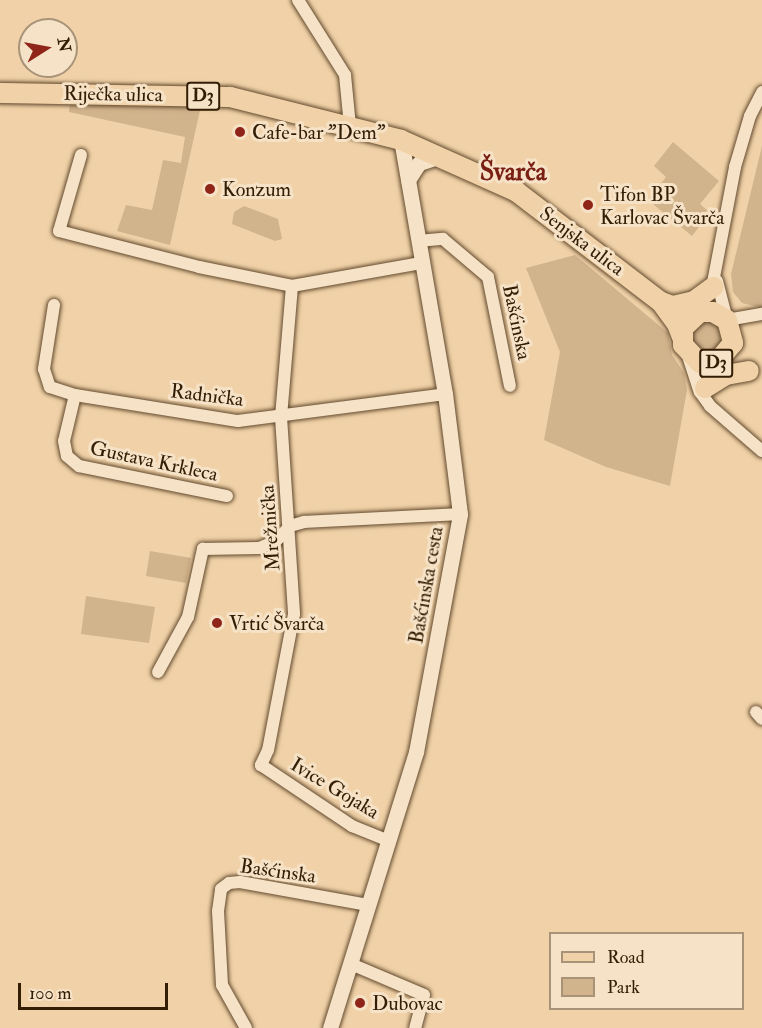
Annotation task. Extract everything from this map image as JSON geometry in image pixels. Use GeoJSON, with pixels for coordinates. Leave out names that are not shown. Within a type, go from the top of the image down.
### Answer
{"type":"FeatureCollection","features":[{"type":"Feature","properties":{"kind":"main road","name":"Riječka ulica"},"geometry":{"type":"LineString","coordinates":[[0,93],[230,97],[401,140]]}},
{"type":"Feature","properties":{"kind":"main road","name":"Senjska ulica"},"geometry":{"type":"LineString","coordinates":[[401,140],[517,192],[666,304],[699,313]]}},
{"type":"Feature","properties":{"kind":"main road"},"geometry":{"type":"LineString","coordinates":[[666,304],[694,301],[715,283]]}},
{"type":"Feature","properties":{"kind":"main road","name":"Senjska ulica"},"geometry":{"type":"LineString","coordinates":[[666,304],[677,324],[684,345]]}},
{"type":"Feature","properties":{"kind":"main road","name":"D3"},"geometry":{"type":"LineString","coordinates":[[713,312],[730,328],[741,356],[755,375],[717,362],[700,363],[684,345],[688,321],[699,313],[713,312]]}},
{"type":"Feature","properties":{"kind":"main road","name":"D3"},"geometry":{"type":"LineString","coordinates":[[717,362],[730,351],[730,328]]}},
{"type":"Feature","properties":{"kind":"main road"},"geometry":{"type":"LineString","coordinates":[[705,394],[726,375],[755,375]]}},
{"type":"Feature","properties":{"kind":"street"},"geometry":{"type":"LineString","coordinates":[[298,0],[345,75],[350,126]]}},
{"type":"Feature","properties":{"kind":"street"},"geometry":{"type":"LineString","coordinates":[[699,313],[715,283],[735,167],[756,115],[762,92]]}},
{"type":"Feature","properties":{"kind":"street","name":"Bašćinska cesta"},"geometry":{"type":"LineString","coordinates":[[330,1028],[389,841],[420,730],[460,514],[445,394],[401,140]]}},
{"type":"Feature","properties":{"kind":"street"},"geometry":{"type":"LineString","coordinates":[[81,154],[59,231],[199,267],[292,286],[421,263]]}},
{"type":"Feature","properties":{"kind":"street"},"geometry":{"type":"LineString","coordinates":[[408,180],[419,163],[440,156]]}},
{"type":"Feature","properties":{"kind":"street","name":"Bašćinska"},"geometry":{"type":"LineString","coordinates":[[418,241],[443,239],[488,277],[510,386]]}},
{"type":"Feature","properties":{"kind":"street"},"geometry":{"type":"LineString","coordinates":[[715,283],[730,328],[757,316]]}},
{"type":"Feature","properties":{"kind":"street","name":"Mrežnička"},"geometry":{"type":"LineString","coordinates":[[261,765],[268,750],[294,614],[290,526],[280,417],[292,286]]}},
{"type":"Feature","properties":{"kind":"street","name":"Radnička"},"geometry":{"type":"LineString","coordinates":[[54,305],[44,369],[50,387],[75,395],[238,421],[445,394]]}},
{"type":"Feature","properties":{"kind":"street"},"geometry":{"type":"LineString","coordinates":[[684,345],[705,394],[762,451]]}},
{"type":"Feature","properties":{"kind":"street"},"geometry":{"type":"LineString","coordinates":[[705,394],[710,370],[717,362]]}},
{"type":"Feature","properties":{"kind":"street","name":"Gustava Krkleca"},"geometry":{"type":"LineString","coordinates":[[75,395],[64,441],[67,456],[79,466],[227,496]]}},
{"type":"Feature","properties":{"kind":"street"},"geometry":{"type":"LineString","coordinates":[[158,672],[188,617],[203,549],[259,548],[276,541],[290,526],[326,520],[460,514]]}},
{"type":"Feature","properties":{"kind":"street","name":"Ivice Gojaka"},"geometry":{"type":"LineString","coordinates":[[261,765],[352,826],[389,841]]}},
{"type":"Feature","properties":{"kind":"street","name":"Bašćinska"},"geometry":{"type":"LineString","coordinates":[[246,1028],[222,985],[218,911],[221,889],[229,883],[240,882],[368,905]]}},
{"type":"Feature","properties":{"kind":"street"},"geometry":{"type":"LineString","coordinates":[[351,964],[424,995],[415,1028]]}},
{"type":"Feature","properties":{"kind":"green space"},"geometry":{"type":"Polygon","coordinates":[[[71,93],[203,97],[170,245],[117,231],[126,205],[152,210],[163,160],[181,163],[185,137],[69,112],[71,93]]]}},
{"type":"Feature","properties":{"kind":"green space"},"geometry":{"type":"Polygon","coordinates":[[[673,142],[719,181],[700,204],[710,213],[692,236],[648,200],[666,177],[654,166],[673,142]]]}},
{"type":"Feature","properties":{"kind":"green space"},"geometry":{"type":"Polygon","coordinates":[[[762,146],[762,317],[758,307],[742,303],[733,292],[731,274],[762,146]]]}},
{"type":"Feature","properties":{"kind":"green space"},"geometry":{"type":"Polygon","coordinates":[[[244,206],[278,219],[282,239],[275,241],[232,224],[234,212],[244,206]]]}},
{"type":"Feature","properties":{"kind":"green space"},"geometry":{"type":"Polygon","coordinates":[[[575,255],[668,333],[672,355],[684,373],[687,390],[670,486],[606,467],[544,440],[560,352],[526,268],[575,255]]]}},
{"type":"Feature","properties":{"kind":"green space"},"geometry":{"type":"Polygon","coordinates":[[[701,319],[725,326],[723,351],[698,355],[689,332],[701,319]]]}},
{"type":"Feature","properties":{"kind":"green space"},"geometry":{"type":"Polygon","coordinates":[[[150,551],[191,558],[186,583],[146,576],[150,551]]]}},
{"type":"Feature","properties":{"kind":"green space"},"geometry":{"type":"Polygon","coordinates":[[[86,596],[155,607],[149,643],[81,634],[86,596]]]}},
{"type":"Feature","properties":{"kind":"place","name":"Cafe-bar \"Dem\""},"geometry":{"type":"Point","coordinates":[240,132]}},
{"type":"Feature","properties":{"kind":"place","name":"Konzum"},"geometry":{"type":"Point","coordinates":[210,189]}},
{"type":"Feature","properties":{"kind":"place","name":"Tifon BP Karlovac Švarča"},"geometry":{"type":"Point","coordinates":[588,205]}},
{"type":"Feature","properties":{"kind":"place","name":"Vrtić Švarča"},"geometry":{"type":"Point","coordinates":[217,623]}},
{"type":"Feature","properties":{"kind":"place","name":"Dubovac"},"geometry":{"type":"Point","coordinates":[360,1003]}},
{"type":"Feature","properties":{"kind":"district","name":"Švarča"},"geometry":{"type":"Point","coordinates":[513,173]}}]}
